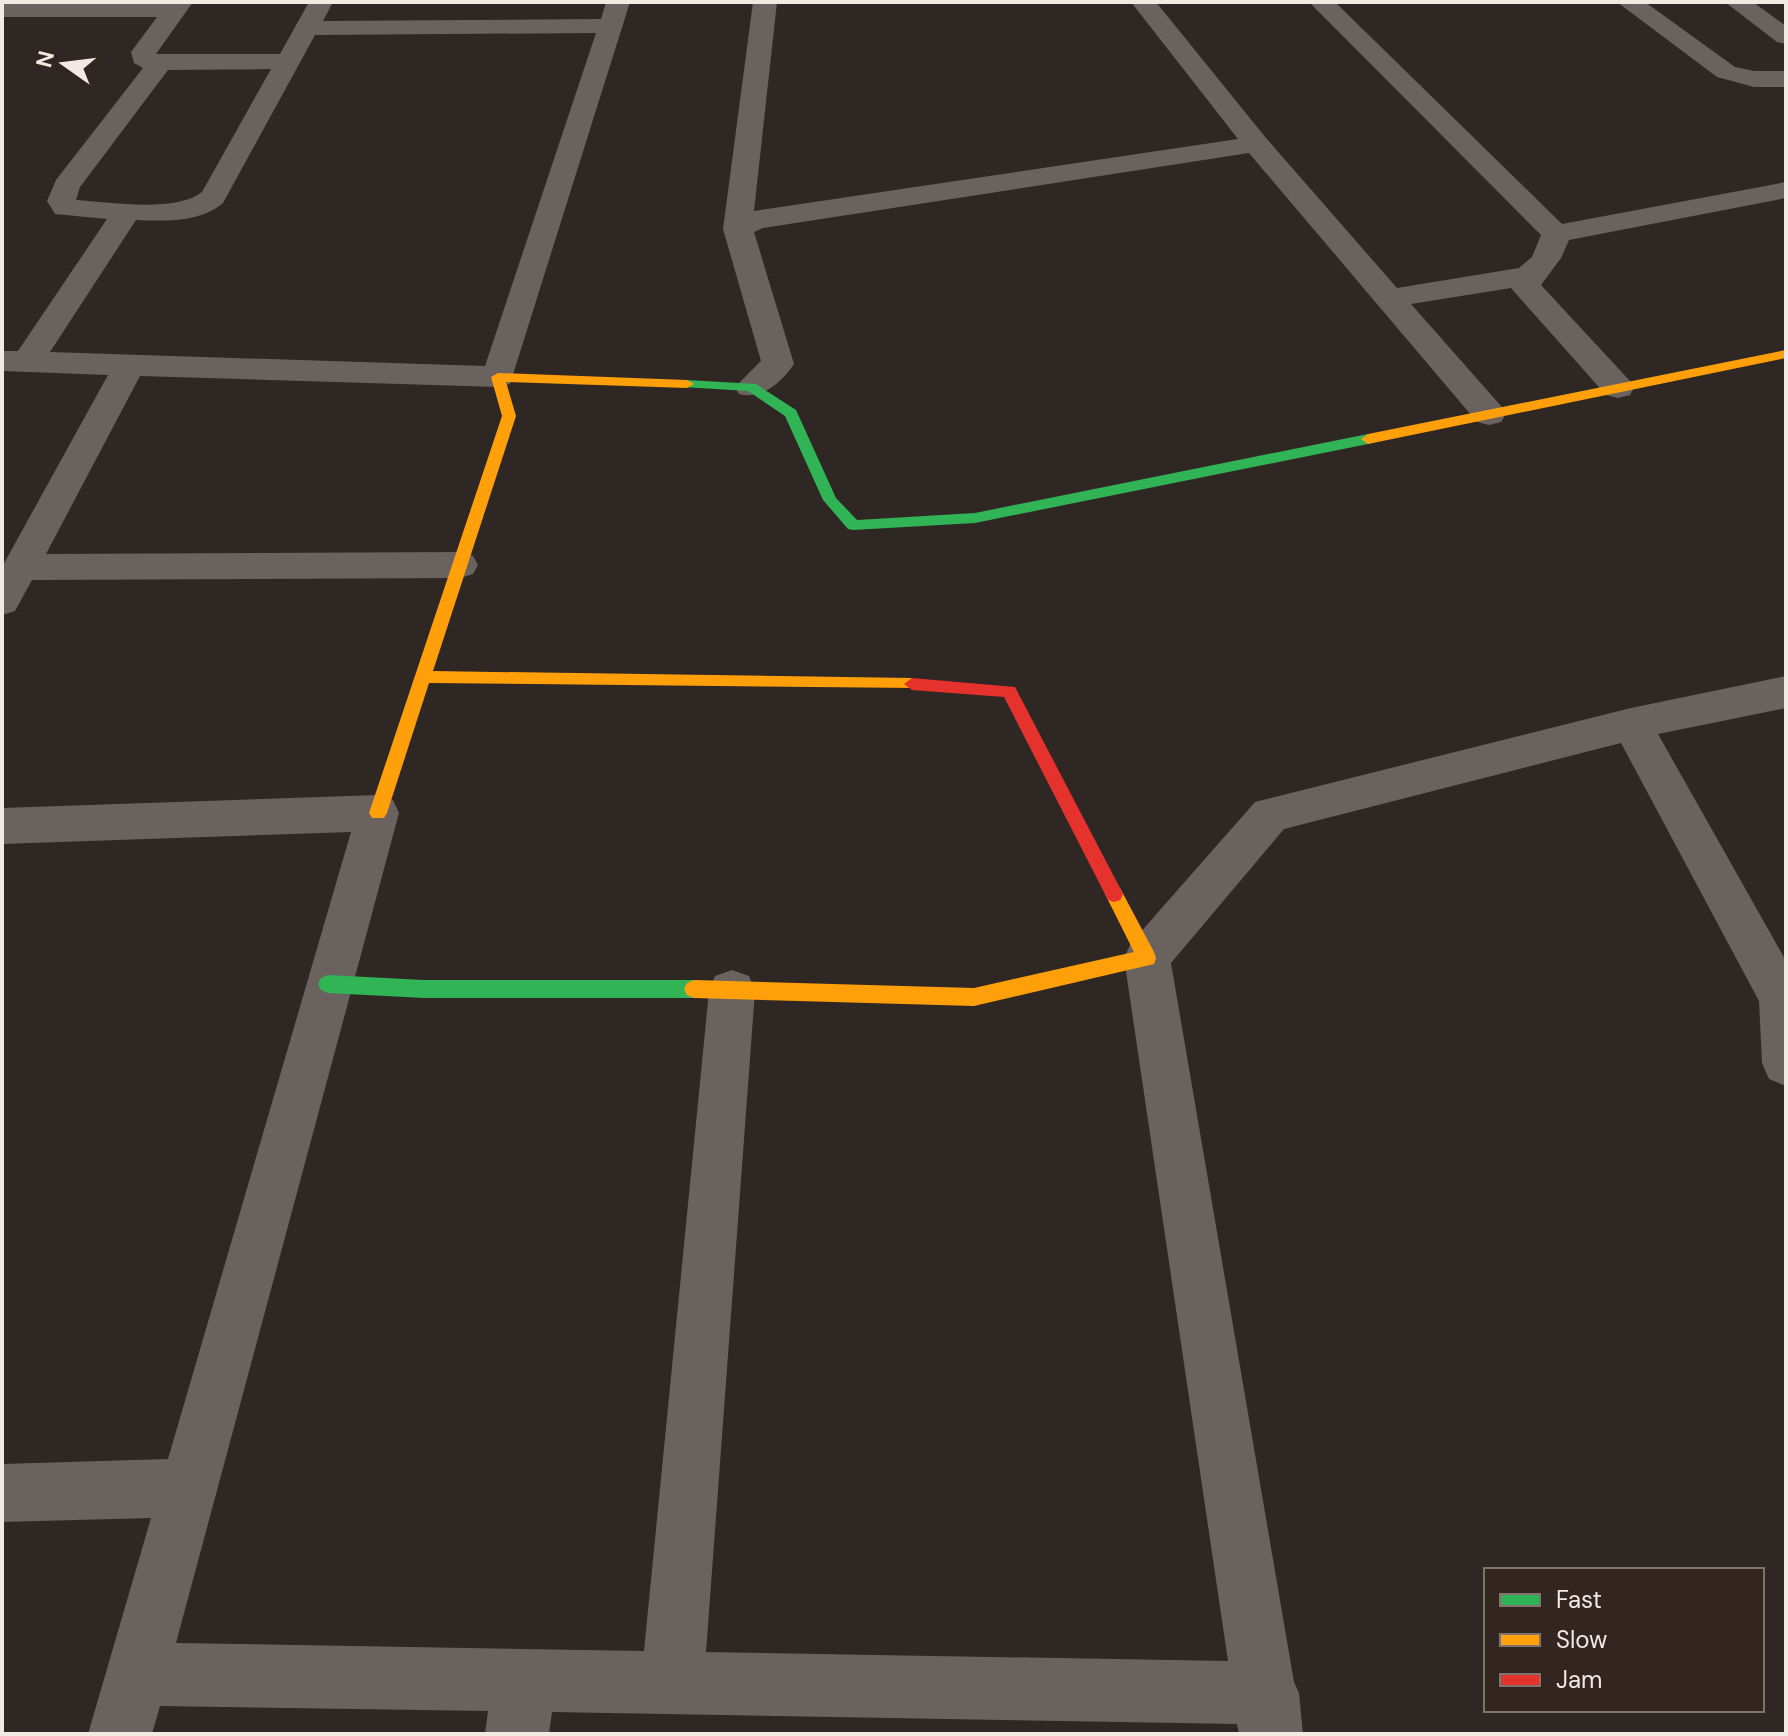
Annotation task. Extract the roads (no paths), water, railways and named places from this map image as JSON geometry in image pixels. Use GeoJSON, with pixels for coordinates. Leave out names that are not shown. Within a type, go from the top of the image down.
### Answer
{"type":"FeatureCollection","features":[{"type":"Feature","properties":{"kind":"street"},"geometry":{"type":"LineString","coordinates":[[161,62],[66,186],[61,201],[65,208],[188,211],[204,206],[213,197],[321,2]]}},
{"type":"Feature","properties":{"kind":"street"},"geometry":{"type":"LineString","coordinates":[[751,387],[778,364],[738,229],[765,2]]}},
{"type":"Feature","properties":{"kind":"street"},"geometry":{"type":"LineString","coordinates":[[1143,2],[1256,144],[1489,414]]}},
{"type":"Feature","properties":{"kind":"street"},"geometry":{"type":"LineString","coordinates":[[1321,2],[1556,234]]}},
{"type":"Feature","properties":{"kind":"street"},"geometry":{"type":"LineString","coordinates":[[1629,2],[1726,72],[1754,79],[1786,79]]}},
{"type":"Feature","properties":{"kind":"street"},"geometry":{"type":"LineString","coordinates":[[1737,2],[1786,37]]}},
{"type":"Feature","properties":{"kind":"street"},"geometry":{"type":"LineString","coordinates":[[178,6],[144,52],[143,58],[148,62],[289,61]]}},
{"type":"Feature","properties":{"kind":"street"},"geometry":{"type":"LineString","coordinates":[[2,10],[178,6]]}},
{"type":"Feature","properties":{"kind":"street"},"geometry":{"type":"LineString","coordinates":[[120,1734],[378,813],[509,416],[498,377],[614,14],[307,28]]}},
{"type":"Feature","properties":{"kind":"street"},"geometry":{"type":"LineString","coordinates":[[738,229],[755,220],[1256,144]]}},
{"type":"Feature","properties":{"kind":"street"},"geometry":{"type":"LineString","coordinates":[[1556,234],[1786,190]]}},
{"type":"Feature","properties":{"kind":"street"},"geometry":{"type":"LineString","coordinates":[[15,361],[127,211]]}},
{"type":"Feature","properties":{"kind":"street"},"geometry":{"type":"LineString","coordinates":[[1389,299],[1528,276],[1542,267],[1552,251],[1556,234]]}},
{"type":"Feature","properties":{"kind":"street"},"geometry":{"type":"LineString","coordinates":[[1528,276],[1525,286],[1533,298],[1618,388]]}},
{"type":"Feature","properties":{"kind":"street"},"geometry":{"type":"LineString","coordinates":[[15,361],[751,387],[791,413],[830,500],[853,525],[975,518],[1786,354]]}},
{"type":"Feature","properties":{"kind":"street"},"geometry":{"type":"LineString","coordinates":[[2,601],[130,364]]}},
{"type":"Feature","properties":{"kind":"street"},"geometry":{"type":"LineString","coordinates":[[21,567],[460,565]]}},
{"type":"Feature","properties":{"kind":"street"},"geometry":{"type":"LineString","coordinates":[[137,1674],[520,1708],[672,1683],[1269,1713],[1147,958],[1009,691],[896,683],[423,677]]}},
{"type":"Feature","properties":{"kind":"street"},"geometry":{"type":"LineString","coordinates":[[328,984],[424,989],[732,991],[974,997],[1147,958],[1270,815],[1631,724],[1786,692]]}},
{"type":"Feature","properties":{"kind":"street"},"geometry":{"type":"LineString","coordinates":[[1631,724],[1784,999],[1786,1063]]}},
{"type":"Feature","properties":{"kind":"street"},"geometry":{"type":"LineString","coordinates":[[2,826],[378,813]]}},
{"type":"Feature","properties":{"kind":"street"},"geometry":{"type":"LineString","coordinates":[[672,1683],[732,991]]}},
{"type":"Feature","properties":{"kind":"street"},"geometry":{"type":"LineString","coordinates":[[2,1493],[188,1488]]}}]}
